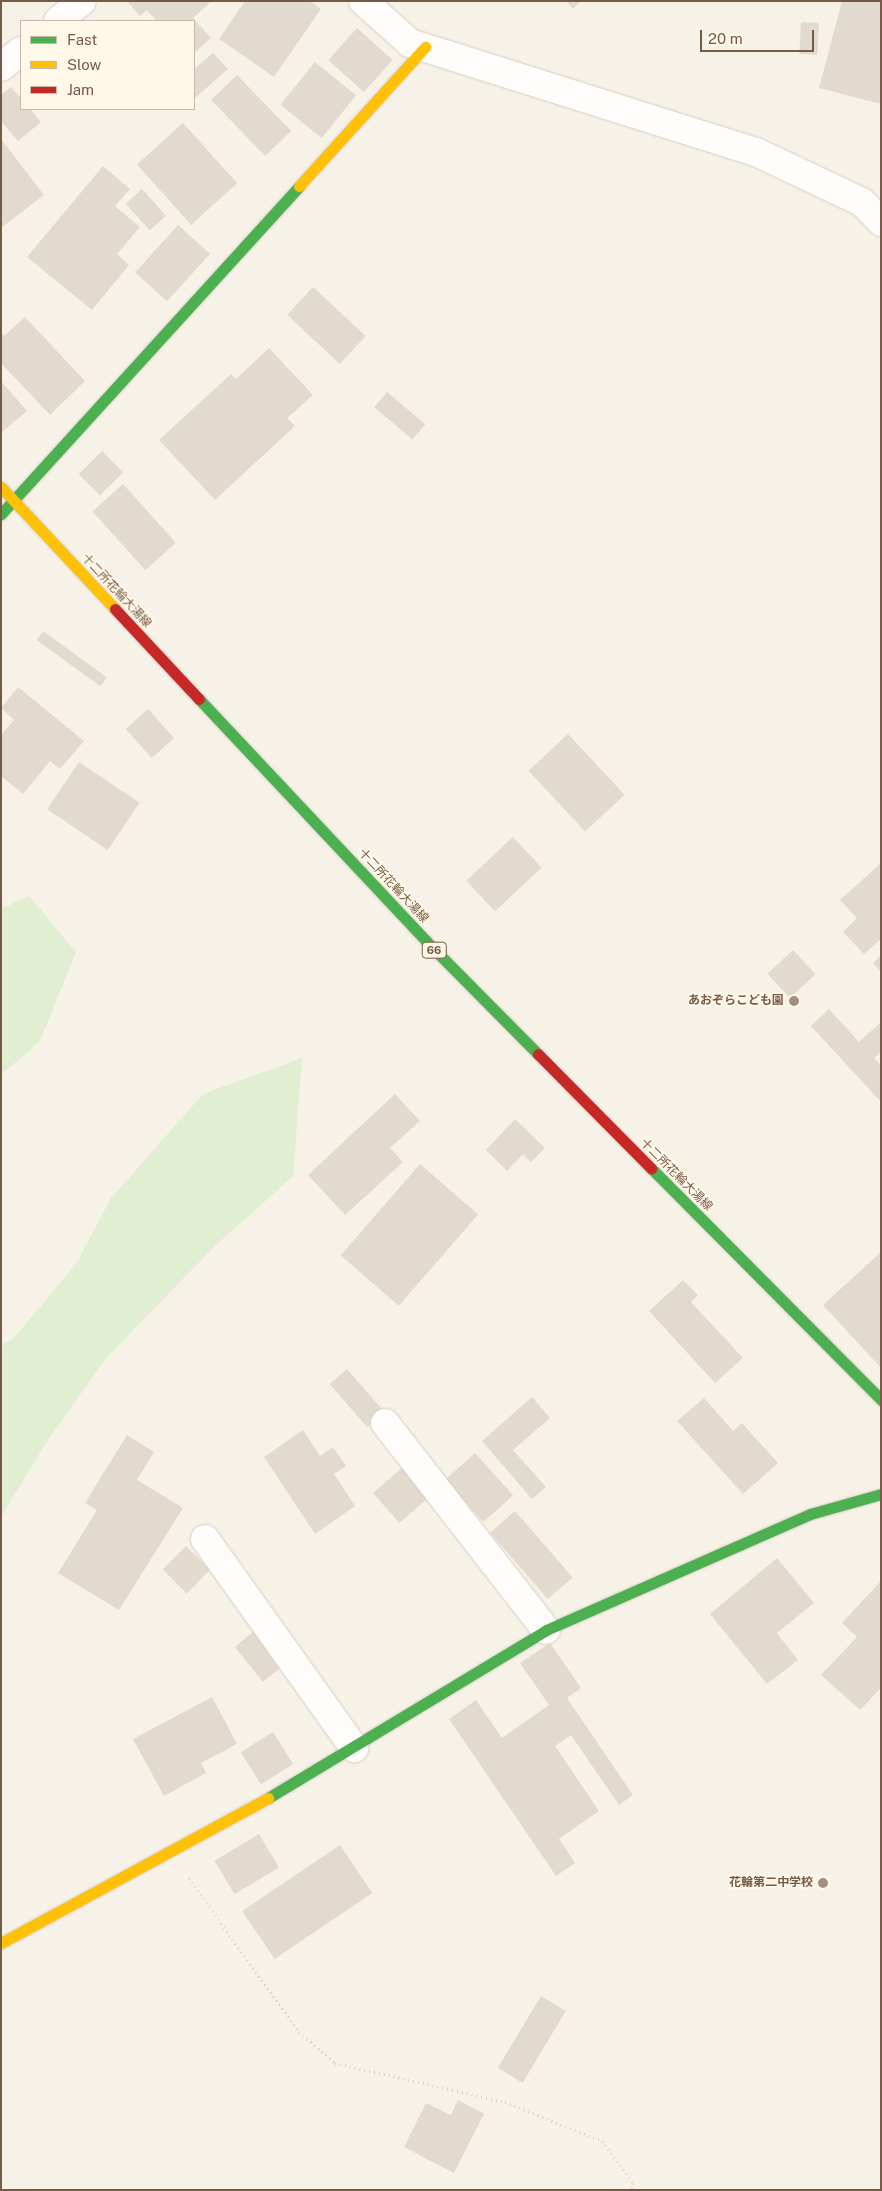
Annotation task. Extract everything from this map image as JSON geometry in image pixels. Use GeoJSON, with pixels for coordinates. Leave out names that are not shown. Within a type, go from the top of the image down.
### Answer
{"type":"FeatureCollection","features":[{"type":"Feature","properties":{"kind":"street"},"geometry":{"type":"LineString","coordinates":[[59,20],[82,1]]}},
{"type":"Feature","properties":{"kind":"street"},"geometry":{"type":"LineString","coordinates":[[363,1],[410,43],[756,152],[862,202],[881,222]]}},
{"type":"Feature","properties":{"kind":"street"},"geometry":{"type":"LineString","coordinates":[[1,514],[14,502],[425,47]]}},
{"type":"Feature","properties":{"kind":"street"},"geometry":{"type":"LineString","coordinates":[[1,67],[20,52]]}},
{"type":"Feature","properties":{"kind":"street","name":"十二所花輪大湯線"},"geometry":{"type":"LineString","coordinates":[[1,487],[427,942],[881,1400]]}},
{"type":"Feature","properties":{"kind":"street"},"geometry":{"type":"LineString","coordinates":[[385,1423],[546,1630]]}},
{"type":"Feature","properties":{"kind":"street"},"geometry":{"type":"LineString","coordinates":[[1,1943],[170,1852],[354,1748],[546,1630],[810,1514],[881,1494]]}},
{"type":"Feature","properties":{"kind":"street"},"geometry":{"type":"LineString","coordinates":[[205,1539],[354,1748]]}},
{"type":"Feature","properties":{"kind":"path"},"geometry":{"type":"LineString","coordinates":[[170,1852],[299,2032],[335,2063],[505,2102],[602,2141],[633,2183],[632,2190]]}},
{"type":"Feature","properties":{"kind":"green space"},"geometry":{"type":"Polygon","coordinates":[[[29,896],[76,952],[40,1041],[1,1075],[1,909],[29,896]]]}},
{"type":"Feature","properties":{"kind":"green space"},"geometry":{"type":"Polygon","coordinates":[[[302,1058],[293,1176],[216,1245],[106,1358],[46,1443],[1,1517],[1,1346],[14,1338],[76,1264],[111,1198],[203,1094],[302,1058]]]}},
{"type":"Feature","properties":{"kind":"building"},"geometry":{"type":"Polygon","coordinates":[[[127,1],[212,1],[193,18],[195,20],[156,20],[147,10],[140,16],[127,1]]]}},
{"type":"Feature","properties":{"kind":"building"},"geometry":{"type":"Polygon","coordinates":[[[245,1],[310,1],[321,9],[274,77],[219,39],[245,1]]]}},
{"type":"Feature","properties":{"kind":"building"},"geometry":{"type":"Polygon","coordinates":[[[566,1],[581,1],[573,9],[566,1]]]}},
{"type":"Feature","properties":{"kind":"building"},"geometry":{"type":"Polygon","coordinates":[[[842,1],[881,1],[881,104],[819,88],[842,1]]]}},
{"type":"Feature","properties":{"kind":"building"},"geometry":{"type":"Polygon","coordinates":[[[195,20],[211,38],[195,52],[195,20]]]}},
{"type":"Feature","properties":{"kind":"building"},"geometry":{"type":"Polygon","coordinates":[[[801,22],[819,23],[817,55],[799,54],[801,22]]]}},
{"type":"Feature","properties":{"kind":"building"},"geometry":{"type":"Polygon","coordinates":[[[357,28],[393,60],[364,92],[328,60],[357,28]]]}},
{"type":"Feature","properties":{"kind":"building"},"geometry":{"type":"Polygon","coordinates":[[[213,53],[228,69],[195,98],[195,68],[213,53]]]}},
{"type":"Feature","properties":{"kind":"building"},"geometry":{"type":"Polygon","coordinates":[[[315,62],[356,95],[322,138],[280,105],[315,62]]]}},
{"type":"Feature","properties":{"kind":"building"},"geometry":{"type":"Polygon","coordinates":[[[237,75],[291,131],[265,156],[211,100],[237,75]]]}},
{"type":"Feature","properties":{"kind":"building"},"geometry":{"type":"Polygon","coordinates":[[[11,87],[20,97],[20,110],[31,110],[41,122],[18,141],[1,121],[1,95],[11,87]]]}},
{"type":"Feature","properties":{"kind":"building"},"geometry":{"type":"Polygon","coordinates":[[[183,123],[237,183],[191,225],[137,164],[183,123]]]}},
{"type":"Feature","properties":{"kind":"building"},"geometry":{"type":"Polygon","coordinates":[[[1,139],[44,195],[1,228],[1,139]]]}},
{"type":"Feature","properties":{"kind":"building"},"geometry":{"type":"Polygon","coordinates":[[[103,166],[130,189],[115,206],[140,227],[117,254],[129,265],[92,310],[27,257],[103,166]]]}},
{"type":"Feature","properties":{"kind":"building"},"geometry":{"type":"Polygon","coordinates":[[[142,189],[166,216],[150,230],[126,204],[142,189]]]}},
{"type":"Feature","properties":{"kind":"building"},"geometry":{"type":"Polygon","coordinates":[[[178,225],[210,254],[167,301],[135,273],[178,225]]]}},
{"type":"Feature","properties":{"kind":"building"},"geometry":{"type":"Polygon","coordinates":[[[313,287],[366,336],[340,364],[287,315],[313,287]]]}},
{"type":"Feature","properties":{"kind":"building"},"geometry":{"type":"Polygon","coordinates":[[[25,317],[85,381],[50,415],[1,363],[1,332],[4,336],[25,317]]]}},
{"type":"Feature","properties":{"kind":"building"},"geometry":{"type":"Polygon","coordinates":[[[269,348],[313,395],[287,418],[295,426],[215,500],[159,440],[231,374],[236,379],[269,348]]]}},
{"type":"Feature","properties":{"kind":"building"},"geometry":{"type":"Polygon","coordinates":[[[1,381],[27,411],[2,432],[1,430],[1,381]]]}},
{"type":"Feature","properties":{"kind":"building"},"geometry":{"type":"Polygon","coordinates":[[[387,392],[425,424],[412,439],[374,407],[387,392]]]}},
{"type":"Feature","properties":{"kind":"building"},"geometry":{"type":"Polygon","coordinates":[[[102,451],[123,472],[100,496],[79,474],[102,451]]]}},
{"type":"Feature","properties":{"kind":"building"},"geometry":{"type":"Polygon","coordinates":[[[123,484],[176,543],[145,570],[93,511],[123,484]]]}},
{"type":"Feature","properties":{"kind":"building"},"geometry":{"type":"Polygon","coordinates":[[[43,631],[107,677],[100,686],[37,640],[43,631]]]}},
{"type":"Feature","properties":{"kind":"building"},"geometry":{"type":"Polygon","coordinates":[[[18,687],[84,741],[60,769],[50,761],[23,794],[1,776],[1,735],[14,720],[1,708],[18,687]]]}},
{"type":"Feature","properties":{"kind":"building"},"geometry":{"type":"Polygon","coordinates":[[[148,709],[174,738],[152,758],[126,729],[148,709]]]}},
{"type":"Feature","properties":{"kind":"building"},"geometry":{"type":"Polygon","coordinates":[[[568,734],[625,795],[585,832],[529,771],[568,734]]]}},
{"type":"Feature","properties":{"kind":"building"},"geometry":{"type":"Polygon","coordinates":[[[79,762],[140,803],[108,850],[47,809],[79,762]]]}},
{"type":"Feature","properties":{"kind":"building"},"geometry":{"type":"Polygon","coordinates":[[[513,837],[542,868],[495,911],[466,881],[513,837]]]}},
{"type":"Feature","properties":{"kind":"building"},"geometry":{"type":"Polygon","coordinates":[[[881,863],[881,939],[864,954],[843,932],[857,918],[840,900],[881,863]]]}},
{"type":"Feature","properties":{"kind":"building"},"geometry":{"type":"Polygon","coordinates":[[[793,950],[816,974],[790,998],[767,974],[793,950]]]}},
{"type":"Feature","properties":{"kind":"building"},"geometry":{"type":"Polygon","coordinates":[[[881,955],[881,972],[873,963],[881,955]]]}},
{"type":"Feature","properties":{"kind":"building"},"geometry":{"type":"Polygon","coordinates":[[[829,1009],[859,1042],[881,1022],[881,1052],[874,1058],[881,1066],[881,1102],[811,1026],[829,1009]]]}},
{"type":"Feature","properties":{"kind":"building"},"geometry":{"type":"Polygon","coordinates":[[[395,1094],[420,1121],[390,1148],[403,1162],[345,1215],[308,1175],[395,1094]]]}},
{"type":"Feature","properties":{"kind":"building"},"geometry":{"type":"Polygon","coordinates":[[[515,1119],[545,1148],[531,1162],[523,1154],[507,1171],[486,1150],[515,1119]]]}},
{"type":"Feature","properties":{"kind":"building"},"geometry":{"type":"Polygon","coordinates":[[[420,1164],[478,1215],[399,1306],[341,1255],[420,1164]]]}},
{"type":"Feature","properties":{"kind":"building"},"geometry":{"type":"Polygon","coordinates":[[[881,1252],[881,1368],[823,1305],[881,1252]]]}},
{"type":"Feature","properties":{"kind":"building"},"geometry":{"type":"Polygon","coordinates":[[[683,1280],[698,1295],[691,1302],[743,1358],[715,1383],[649,1311],[683,1280]]]}},
{"type":"Feature","properties":{"kind":"building"},"geometry":{"type":"Polygon","coordinates":[[[347,1369],[384,1412],[367,1427],[330,1384],[347,1369]]]}},
{"type":"Feature","properties":{"kind":"building"},"geometry":{"type":"Polygon","coordinates":[[[532,1397],[550,1418],[513,1450],[546,1487],[532,1499],[482,1441],[532,1397]]]}},
{"type":"Feature","properties":{"kind":"building"},"geometry":{"type":"Polygon","coordinates":[[[704,1398],[733,1431],[742,1423],[778,1463],[743,1494],[677,1421],[704,1398]]]}},
{"type":"Feature","properties":{"kind":"building"},"geometry":{"type":"Polygon","coordinates":[[[303,1430],[320,1456],[333,1447],[346,1466],[334,1474],[355,1506],[315,1534],[264,1457],[303,1430]]]}},
{"type":"Feature","properties":{"kind":"building"},"geometry":{"type":"Polygon","coordinates":[[[127,1435],[154,1452],[137,1480],[183,1508],[119,1610],[58,1573],[97,1510],[85,1503],[127,1435]]]}},
{"type":"Feature","properties":{"kind":"building"},"geometry":{"type":"Polygon","coordinates":[[[475,1453],[513,1495],[483,1522],[445,1480],[475,1453]]]}},
{"type":"Feature","properties":{"kind":"building"},"geometry":{"type":"Polygon","coordinates":[[[404,1466],[430,1496],[399,1523],[373,1493],[404,1466]]]}},
{"type":"Feature","properties":{"kind":"building"},"geometry":{"type":"Polygon","coordinates":[[[515,1511],[573,1577],[548,1599],[490,1533],[515,1511]]]}},
{"type":"Feature","properties":{"kind":"building"},"geometry":{"type":"Polygon","coordinates":[[[186,1546],[210,1570],[187,1593],[163,1569],[186,1546]]]}},
{"type":"Feature","properties":{"kind":"building"},"geometry":{"type":"Polygon","coordinates":[[[777,1558],[814,1603],[777,1633],[798,1660],[767,1684],[710,1614],[777,1558]]]}},
{"type":"Feature","properties":{"kind":"building"},"geometry":{"type":"Polygon","coordinates":[[[881,1581],[881,1688],[860,1710],[821,1675],[857,1637],[842,1623],[881,1581]]]}},
{"type":"Feature","properties":{"kind":"building"},"geometry":{"type":"Polygon","coordinates":[[[258,1628],[286,1663],[263,1682],[235,1647],[258,1628]]]}},
{"type":"Feature","properties":{"kind":"building"},"geometry":{"type":"Polygon","coordinates":[[[550,1643],[581,1688],[567,1698],[633,1795],[619,1805],[571,1735],[555,1746],[599,1811],[559,1839],[575,1863],[556,1876],[449,1719],[476,1700],[502,1738],[549,1705],[520,1663],[550,1643]]]}},
{"type":"Feature","properties":{"kind":"building"},"geometry":{"type":"Polygon","coordinates":[[[212,1697],[237,1744],[201,1763],[206,1773],[164,1796],[133,1739],[212,1697]]]}},
{"type":"Feature","properties":{"kind":"building"},"geometry":{"type":"Polygon","coordinates":[[[273,1732],[293,1764],[261,1784],[241,1752],[273,1732]]]}},
{"type":"Feature","properties":{"kind":"building"},"geometry":{"type":"Polygon","coordinates":[[[259,1834],[279,1867],[235,1894],[214,1861],[259,1834]]]}},
{"type":"Feature","properties":{"kind":"building"},"geometry":{"type":"Polygon","coordinates":[[[340,1845],[372,1893],[275,1959],[242,1911],[340,1845]]]}},
{"type":"Feature","properties":{"kind":"building"},"geometry":{"type":"Polygon","coordinates":[[[541,1996],[566,2011],[523,2083],[498,2068],[541,1996]]]}},
{"type":"Feature","properties":{"kind":"building"},"geometry":{"type":"Polygon","coordinates":[[[458,2100],[484,2114],[454,2173],[404,2147],[426,2103],[451,2115],[458,2100]]]}},
{"type":"Feature","properties":{"kind":"traffic: fast"},"geometry":{"type":"LineString","coordinates":[[1,514],[299,186]]}},
{"type":"Feature","properties":{"kind":"traffic: fast"},"geometry":{"type":"LineString","coordinates":[[199,699],[427,942],[538,1054]]}},
{"type":"Feature","properties":{"kind":"traffic: fast"},"geometry":{"type":"LineString","coordinates":[[651,1168],[881,1400]]}},
{"type":"Feature","properties":{"kind":"traffic: fast"},"geometry":{"type":"LineString","coordinates":[[268,1798],[546,1630],[810,1514],[881,1494]]}},
{"type":"Feature","properties":{"kind":"traffic: slow"},"geometry":{"type":"LineString","coordinates":[[299,186],[425,47]]}},
{"type":"Feature","properties":{"kind":"traffic: slow"},"geometry":{"type":"LineString","coordinates":[[1,487],[115,609]]}},
{"type":"Feature","properties":{"kind":"traffic: slow"},"geometry":{"type":"LineString","coordinates":[[1,1943],[268,1798]]}},
{"type":"Feature","properties":{"kind":"traffic: jam"},"geometry":{"type":"LineString","coordinates":[[115,609],[199,699]]}},
{"type":"Feature","properties":{"kind":"traffic: jam"},"geometry":{"type":"LineString","coordinates":[[538,1054],[651,1168]]}},
{"type":"Feature","properties":{"kind":"place","name":"あおぞらこども園"},"geometry":{"type":"Point","coordinates":[794,1001]}},
{"type":"Feature","properties":{"kind":"place","name":"花輪第二中学校"},"geometry":{"type":"Point","coordinates":[823,1883]}}]}
